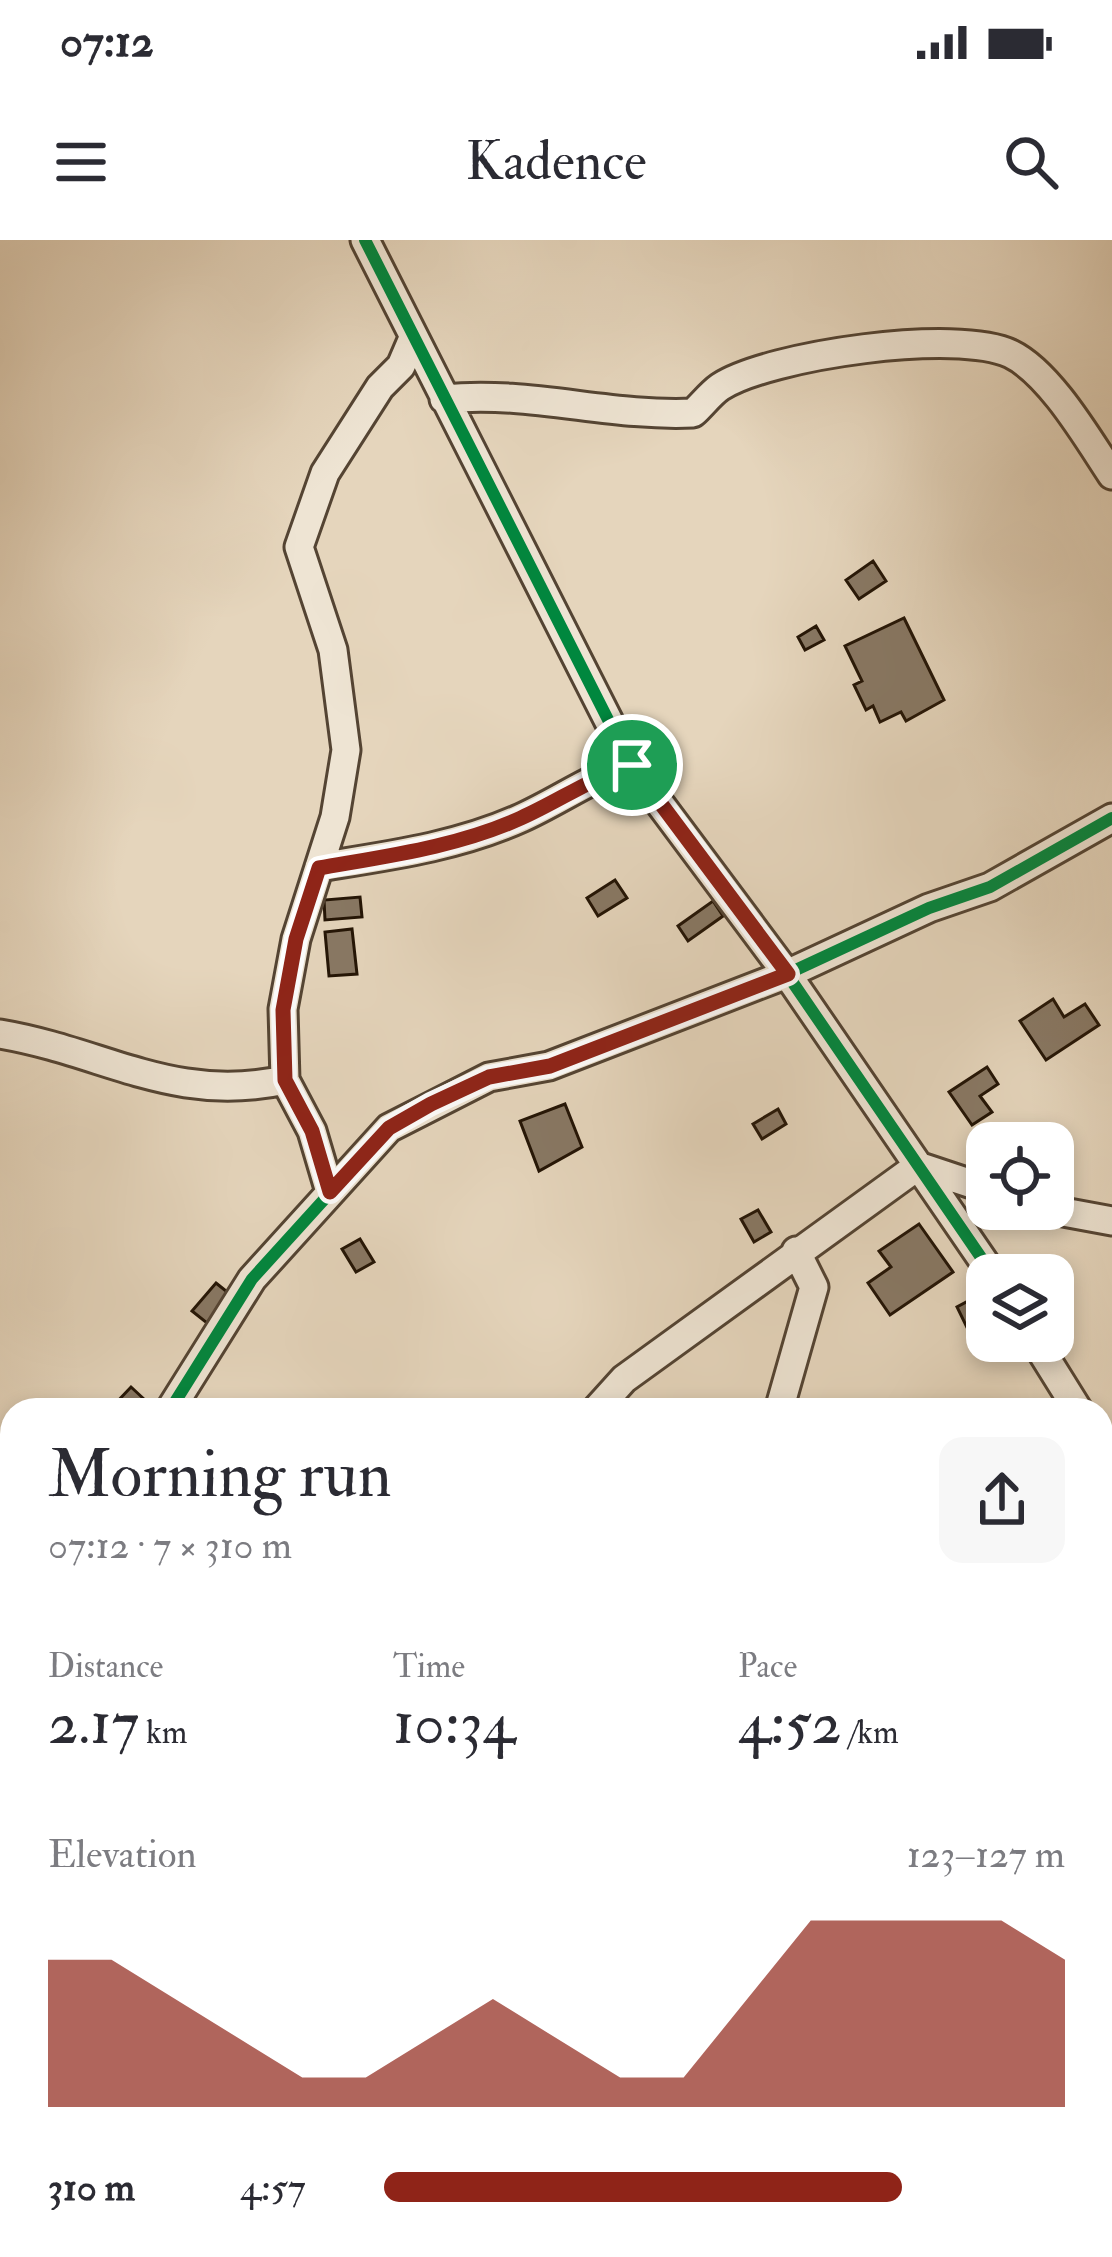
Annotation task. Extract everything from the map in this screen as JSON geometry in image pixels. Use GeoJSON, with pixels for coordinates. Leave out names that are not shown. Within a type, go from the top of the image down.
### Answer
{"type":"FeatureCollection","features":[{"type":"Feature","properties":{"kind":"street"},"geometry":{"type":"LineString","coordinates":[[365,240],[632,765],[788,974],[979,1254]]}},
{"type":"Feature","properties":{"kind":"street"},"geometry":{"type":"LineString","coordinates":[[330,1192],[312,1131],[285,1080],[283,1010],[296,939],[335,817],[346,750],[333,650],[299,547],[326,473],[380,387],[401,366],[413,338]]}},
{"type":"Feature","properties":{"kind":"street"},"geometry":{"type":"LineString","coordinates":[[444,399],[491,394],[637,416],[693,413],[720,388],[747,376],[867,347],[966,342],[1013,355],[1066,407],[1112,475]]}},
{"type":"Feature","properties":{"kind":"street"},"geometry":{"type":"LineString","coordinates":[[319,868],[421,851],[520,819],[598,776],[632,765]]}},
{"type":"Feature","properties":{"kind":"street"},"geometry":{"type":"LineString","coordinates":[[178,1398],[252,1279],[389,1128],[489,1077],[550,1066],[788,974],[929,908],[990,887],[1112,818]]}},
{"type":"Feature","properties":{"kind":"street"},"geometry":{"type":"LineString","coordinates":[[0,1034],[50,1042],[165,1083],[238,1090],[285,1080]]}},
{"type":"Feature","properties":{"kind":"street"},"geometry":{"type":"LineString","coordinates":[[918,1166],[966,1182]]}},
{"type":"Feature","properties":{"kind":"street"},"geometry":{"type":"LineString","coordinates":[[607,1398],[624,1379],[918,1166]]}},
{"type":"Feature","properties":{"kind":"street"},"geometry":{"type":"LineString","coordinates":[[1074,1214],[1112,1221]]}},
{"type":"Feature","properties":{"kind":"street"},"geometry":{"type":"LineString","coordinates":[[782,1398],[814,1287],[796,1251]]}},
{"type":"Feature","properties":{"kind":"street"},"geometry":{"type":"LineString","coordinates":[[1047,1362],[1070,1398]]}},
{"type":"Feature","properties":{"kind":"building"},"geometry":{"type":"Polygon","coordinates":[[[873,561],[886,581],[859,599],[846,580],[873,561]]]}},
{"type":"Feature","properties":{"kind":"building"},"geometry":{"type":"Polygon","coordinates":[[[904,618],[944,700],[906,721],[901,712],[880,722],[873,706],[866,710],[854,685],[862,681],[845,646],[904,618]]]}},
{"type":"Feature","properties":{"kind":"building"},"geometry":{"type":"Polygon","coordinates":[[[816,626],[824,640],[805,650],[798,637],[816,626]]]}},
{"type":"Feature","properties":{"kind":"building"},"geometry":{"type":"Polygon","coordinates":[[[615,880],[627,898],[598,916],[587,898],[615,880]]]}},
{"type":"Feature","properties":{"kind":"building"},"geometry":{"type":"Polygon","coordinates":[[[360,897],[362,917],[325,920],[324,900],[360,897]]]}},
{"type":"Feature","properties":{"kind":"building"},"geometry":{"type":"Polygon","coordinates":[[[713,901],[723,916],[688,941],[678,926],[713,901]]]}},
{"type":"Feature","properties":{"kind":"building"},"geometry":{"type":"Polygon","coordinates":[[[352,929],[357,974],[329,976],[325,932],[352,929]]]}},
{"type":"Feature","properties":{"kind":"building"},"geometry":{"type":"Polygon","coordinates":[[[1053,999],[1064,1017],[1085,1004],[1099,1025],[1046,1060],[1020,1021],[1053,999]]]}},
{"type":"Feature","properties":{"kind":"building"},"geometry":{"type":"Polygon","coordinates":[[[987,1067],[998,1084],[980,1096],[992,1112],[977,1122],[970,1122],[949,1092],[987,1067]]]}},
{"type":"Feature","properties":{"kind":"building"},"geometry":{"type":"Polygon","coordinates":[[[565,1104],[582,1147],[539,1171],[520,1121],[565,1104]]]}},
{"type":"Feature","properties":{"kind":"building"},"geometry":{"type":"Polygon","coordinates":[[[778,1109],[786,1124],[762,1139],[753,1124],[778,1109]]]}},
{"type":"Feature","properties":{"kind":"building"},"geometry":{"type":"Polygon","coordinates":[[[758,1210],[771,1232],[754,1242],[741,1219],[758,1210]]]}},
{"type":"Feature","properties":{"kind":"building"},"geometry":{"type":"Polygon","coordinates":[[[919,1224],[953,1272],[890,1315],[868,1283],[891,1267],[879,1251],[919,1224]]]}},
{"type":"Feature","properties":{"kind":"building"},"geometry":{"type":"Polygon","coordinates":[[[360,1239],[374,1262],[356,1272],[342,1249],[360,1239]]]}},
{"type":"Feature","properties":{"kind":"building"},"geometry":{"type":"Polygon","coordinates":[[[216,1283],[231,1295],[207,1323],[192,1311],[216,1283]]]}},
{"type":"Feature","properties":{"kind":"building"},"geometry":{"type":"Polygon","coordinates":[[[966,1302],[966,1326],[957,1307],[966,1302]]]}},
{"type":"Feature","properties":{"kind":"building"},"geometry":{"type":"Polygon","coordinates":[[[131,1387],[143,1398],[121,1398],[131,1387]]]}},
{"type":"Feature","properties":{"kind":"cycle path"},"geometry":{"type":"LineString","coordinates":[[365,240],[631,765],[787,974],[979,1254]]}},
{"type":"Feature","properties":{"kind":"cycle path"},"geometry":{"type":"LineString","coordinates":[[178,1398],[252,1279],[389,1128],[489,1077],[549,1066],[787,974],[929,908],[990,887],[1112,818]]}},
{"type":"Feature","properties":{"kind":"route"},"geometry":{"type":"LineString","coordinates":[[632,765],[788,974],[550,1066],[489,1077],[431,1104],[389,1128],[330,1192],[312,1131],[285,1080],[283,1010],[296,939],[319,868],[421,851],[520,819],[598,776],[632,765]]}}]}
